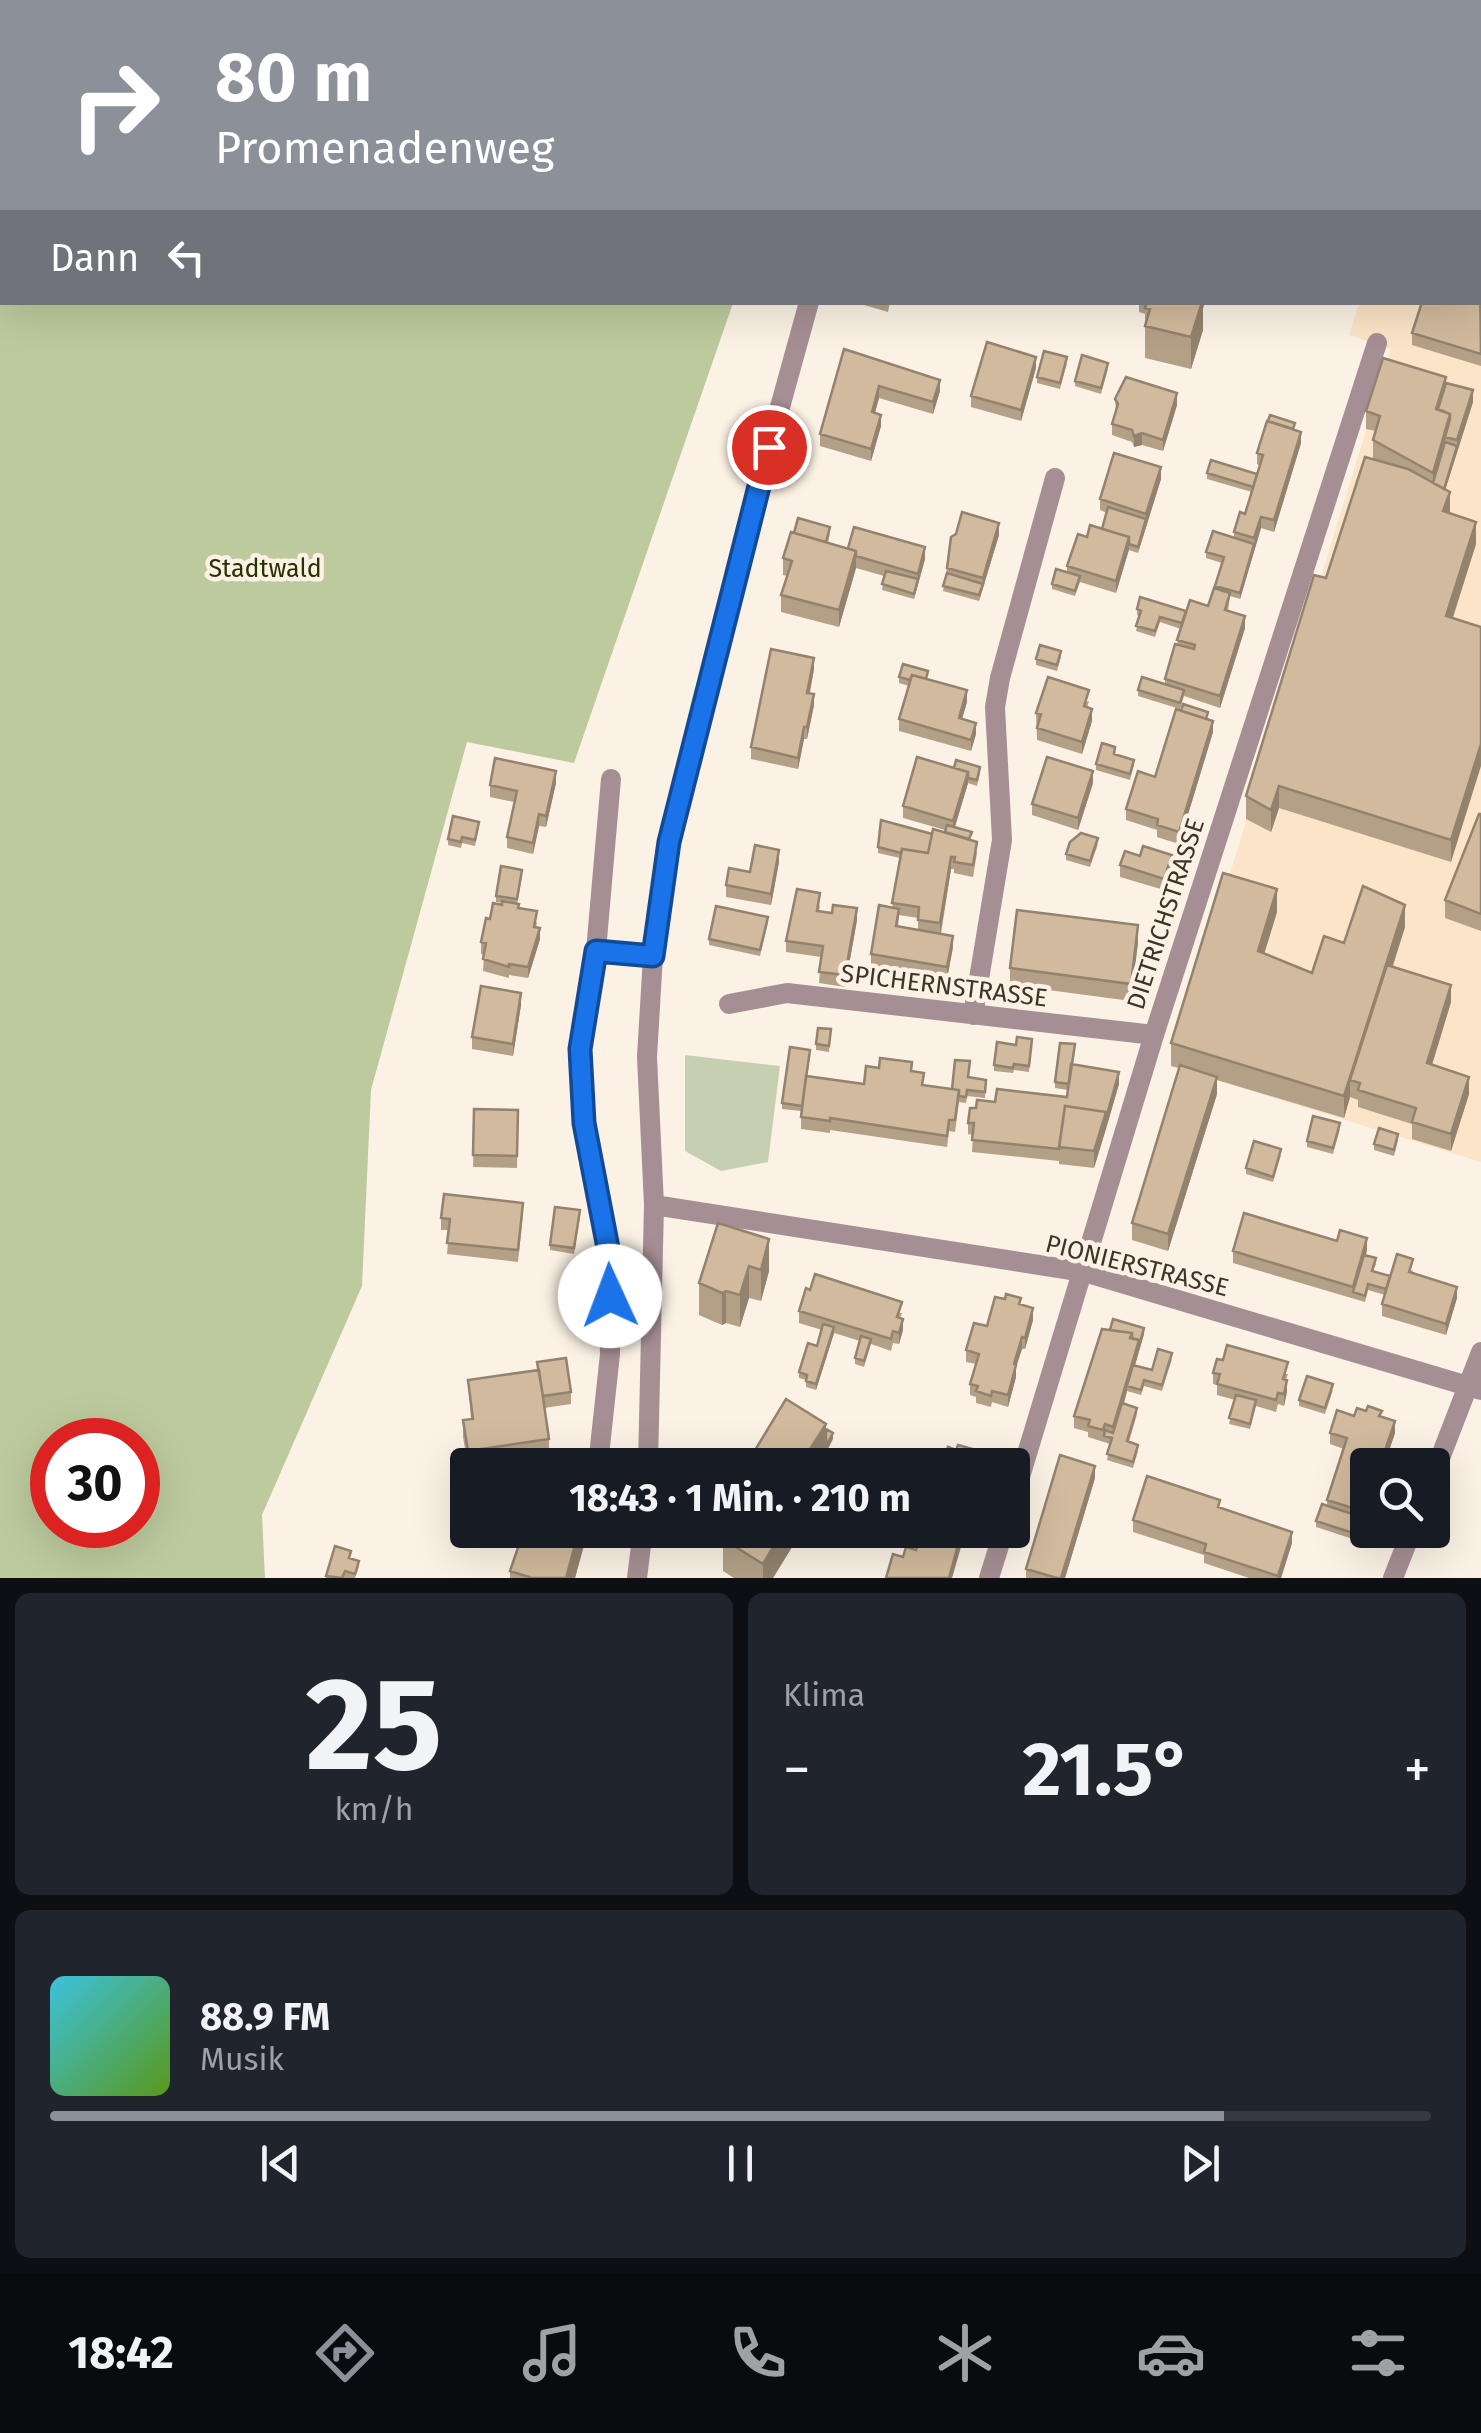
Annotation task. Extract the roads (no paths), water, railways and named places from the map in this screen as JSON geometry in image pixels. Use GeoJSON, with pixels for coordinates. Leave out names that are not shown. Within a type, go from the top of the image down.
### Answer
{"type":"FeatureCollection","features":[{"type":"Feature","properties":{"kind":"street"},"geometry":{"type":"LineString","coordinates":[[648,1448],[654,1205],[647,1058],[653,956],[669,842],[808,305]]}},
{"type":"Feature","properties":{"kind":"street","name":"DIETRICHSTRASSE"},"geometry":{"type":"LineString","coordinates":[[1029,1448],[1154,1036],[1377,343]]}},
{"type":"Feature","properties":{"kind":"street"},"geometry":{"type":"LineString","coordinates":[[973,1014],[1002,840],[995,707],[1055,478]]}},
{"type":"Feature","properties":{"kind":"street"},"geometry":{"type":"LineString","coordinates":[[600,1448],[610,1354],[608,1248],[584,1123],[580,1049],[596,951],[612,778]]}},
{"type":"Feature","properties":{"kind":"street"},"geometry":{"type":"LineString","coordinates":[[596,951],[653,956]]}},
{"type":"Feature","properties":{"kind":"street","name":"SPICHERNSTRASSE"},"geometry":{"type":"LineString","coordinates":[[729,1004],[788,993],[1154,1036]]}},
{"type":"Feature","properties":{"kind":"street","name":"PIONIERSTRASSE"},"geometry":{"type":"LineString","coordinates":[[654,1205],[1084,1272],[1476,1388]]}},
{"type":"Feature","properties":{"kind":"street"},"geometry":{"type":"LineString","coordinates":[[1447,1448],[1476,1388],[1481,1352]]}},
{"type":"Feature","properties":{"kind":"street"},"geometry":{"type":"LineString","coordinates":[[636,1578],[640,1548]]}},
{"type":"Feature","properties":{"kind":"street"},"geometry":{"type":"LineString","coordinates":[[990,1578],[999,1548]]}},
{"type":"Feature","properties":{"kind":"street"},"geometry":{"type":"LineString","coordinates":[[1393,1578],[1405,1548]]}},
{"type":"Feature","properties":{"kind":"park label","name":"Stadtwald"},"geometry":{"type":"Point","coordinates":[265,569]}}]}
